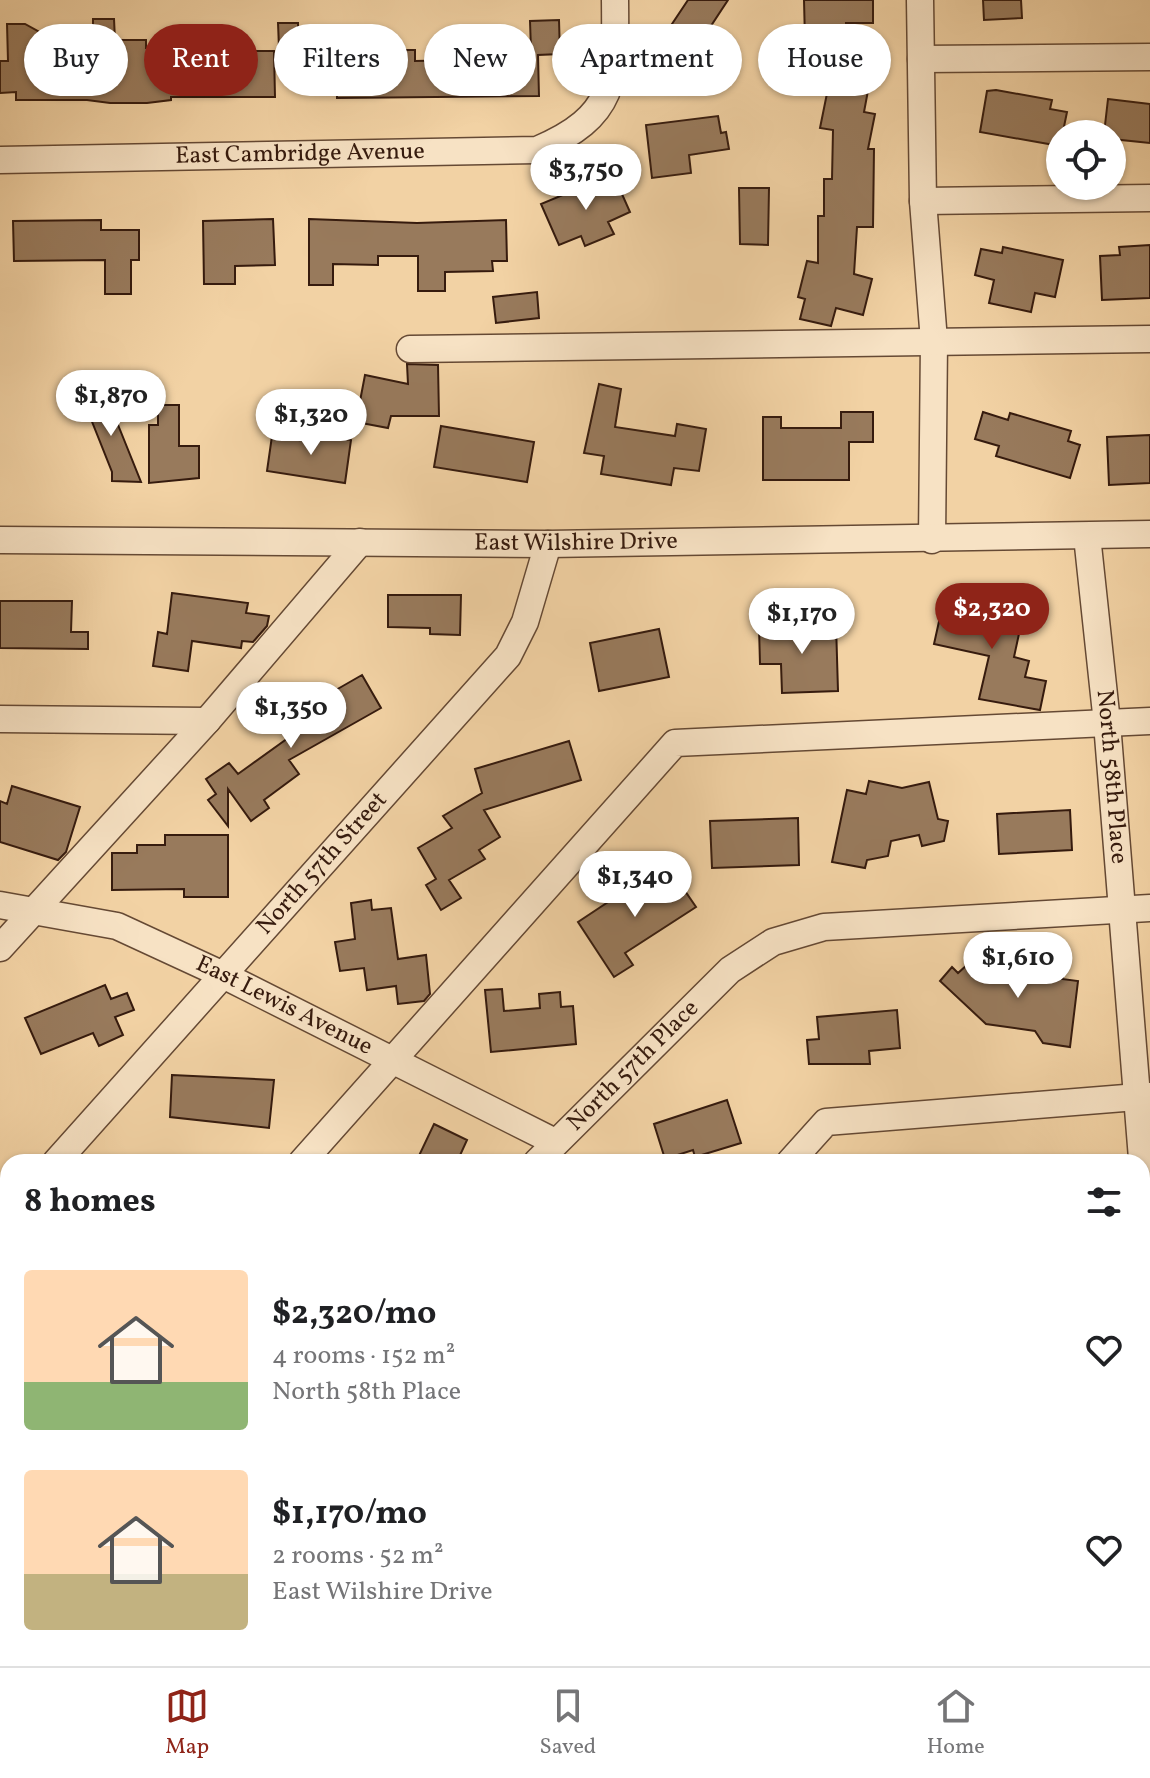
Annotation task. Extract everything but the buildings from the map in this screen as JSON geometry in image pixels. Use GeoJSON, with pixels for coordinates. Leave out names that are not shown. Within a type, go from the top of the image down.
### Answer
{"type":"FeatureCollection","features":[{"type":"Feature","properties":{"kind":"street","name":"East Cambridge Avenue"},"geometry":{"type":"LineString","coordinates":[[0,160],[512,153],[537,150],[571,136],[592,118],[612,78],[615,0]]}},
{"type":"Feature","properties":{"kind":"street"},"geometry":{"type":"LineString","coordinates":[[920,0],[923,201],[934,341],[932,540]]}},
{"type":"Feature","properties":{"kind":"street"},"geometry":{"type":"LineString","coordinates":[[921,59],[1150,57]]}},
{"type":"Feature","properties":{"kind":"street"},"geometry":{"type":"LineString","coordinates":[[923,201],[1150,198]]}},
{"type":"Feature","properties":{"kind":"street"},"geometry":{"type":"LineString","coordinates":[[410,349],[1150,339]]}},
{"type":"Feature","properties":{"kind":"street","name":"East Wilshire Drive"},"geometry":{"type":"LineString","coordinates":[[0,540],[548,544],[1150,534]]}},
{"type":"Feature","properties":{"kind":"street","name":"North 58th Place"},"geometry":{"type":"LineString","coordinates":[[1087,536],[1107,723],[1122,909],[1144,1096],[1146,1154]]}},
{"type":"Feature","properties":{"kind":"street"},"geometry":{"type":"LineString","coordinates":[[0,948],[207,721],[360,542]]}},
{"type":"Feature","properties":{"kind":"street","name":"North 57th Street"},"geometry":{"type":"LineString","coordinates":[[63,1154],[508,656],[525,622],[548,544]]}},
{"type":"Feature","properties":{"kind":"street"},"geometry":{"type":"LineString","coordinates":[[0,719],[207,721]]}},
{"type":"Feature","properties":{"kind":"street"},"geometry":{"type":"LineString","coordinates":[[309,1154],[675,743],[1150,721]]}},
{"type":"Feature","properties":{"kind":"street","name":"East Lewis Avenue"},"geometry":{"type":"LineString","coordinates":[[0,905],[117,926],[221,974],[555,1142]]}},
{"type":"Feature","properties":{"kind":"street"},"geometry":{"type":"LineString","coordinates":[[1122,909],[1150,908]]}},
{"type":"Feature","properties":{"kind":"street","name":"North 57th Place"},"geometry":{"type":"LineString","coordinates":[[544,1154],[730,970],[773,942],[824,927],[1122,909]]}},
{"type":"Feature","properties":{"kind":"street"},"geometry":{"type":"LineString","coordinates":[[797,1154],[826,1122],[1144,1096]]}}]}
